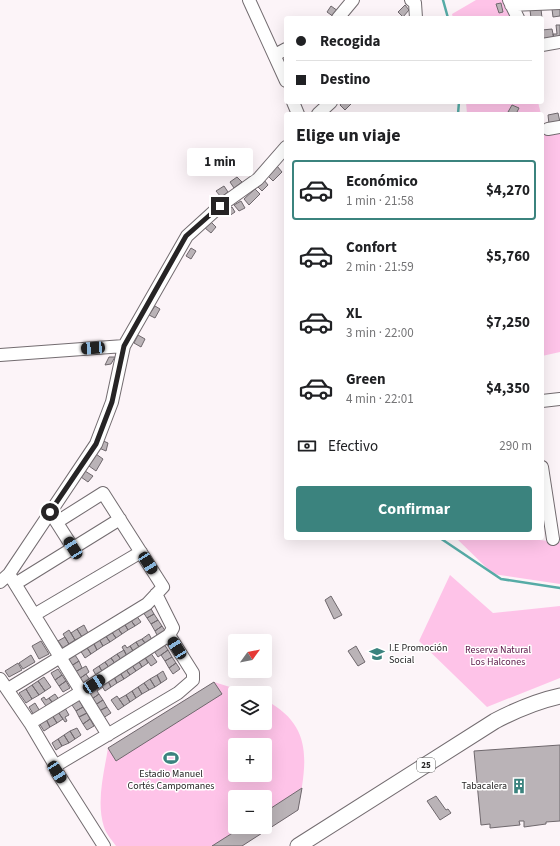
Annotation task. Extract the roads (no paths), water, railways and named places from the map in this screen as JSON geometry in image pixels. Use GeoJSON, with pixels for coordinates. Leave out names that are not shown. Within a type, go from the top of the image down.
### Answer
{"type":"FeatureCollection","features":[{"type":"Feature","properties":{"kind":"main road","name":"25"},"geometry":{"type":"LineString","coordinates":[[298,846],[495,721],[522,707],[560,696]]}},
{"type":"Feature","properties":{"kind":"street"},"geometry":{"type":"LineString","coordinates":[[249,0],[284,77]]}},
{"type":"Feature","properties":{"kind":"street"},"geometry":{"type":"LineString","coordinates":[[340,16],[353,0]]}},
{"type":"Feature","properties":{"kind":"street"},"geometry":{"type":"LineString","coordinates":[[411,0],[415,3],[416,16]]}},
{"type":"Feature","properties":{"kind":"street"},"geometry":{"type":"LineString","coordinates":[[517,16],[510,2],[560,3]]}},
{"type":"Feature","properties":{"kind":"street"},"geometry":{"type":"LineString","coordinates":[[544,45],[560,42]]}},
{"type":"Feature","properties":{"kind":"street"},"geometry":{"type":"LineString","coordinates":[[274,55],[284,50]]}},
{"type":"Feature","properties":{"kind":"street"},"geometry":{"type":"LineString","coordinates":[[320,112],[329,104]]}},
{"type":"Feature","properties":{"kind":"street"},"geometry":{"type":"LineString","coordinates":[[8,580],[54,517],[96,444],[112,402],[124,346],[186,236],[220,206],[258,179],[284,149]]}},
{"type":"Feature","properties":{"kind":"street"},"geometry":{"type":"LineString","coordinates":[[0,354],[124,346]]}},
{"type":"Feature","properties":{"kind":"street"},"geometry":{"type":"LineString","coordinates":[[544,401],[560,399]]}},
{"type":"Feature","properties":{"kind":"street"},"geometry":{"type":"LineString","coordinates":[[544,480],[553,539]]}},
{"type":"Feature","properties":{"kind":"street"},"geometry":{"type":"LineString","coordinates":[[8,690],[147,604],[163,587],[103,493],[54,517]]}},
{"type":"Feature","properties":{"kind":"street"},"geometry":{"type":"LineString","coordinates":[[54,517],[73,548]]}},
{"type":"Feature","properties":{"kind":"street"},"geometry":{"type":"LineString","coordinates":[[8,580],[73,548],[120,519]]}},
{"type":"Feature","properties":{"kind":"street"},"geometry":{"type":"LineString","coordinates":[[34,616],[141,552]]}},
{"type":"Feature","properties":{"kind":"street"},"geometry":{"type":"LineString","coordinates":[[8,580],[34,616],[108,736]]}},
{"type":"Feature","properties":{"kind":"street"},"geometry":{"type":"LineString","coordinates":[[30,723],[169,635],[173,628],[156,594]]}},
{"type":"Feature","properties":{"kind":"street"},"geometry":{"type":"LineString","coordinates":[[56,767],[60,763],[108,736],[178,692],[193,680],[193,673],[169,635]]}},
{"type":"Feature","properties":{"kind":"street"},"geometry":{"type":"LineString","coordinates":[[0,679],[30,723],[56,767],[57,772],[104,846]]}},
{"type":"Feature","properties":{"kind":"waterway"},"geometry":{"type":"LineString","coordinates":[[443,0],[447,16]]}},
{"type":"Feature","properties":{"kind":"waterway"},"geometry":{"type":"LineString","coordinates":[[458,112],[459,104]]}},
{"type":"Feature","properties":{"kind":"waterway"},"geometry":{"type":"LineString","coordinates":[[443,540],[501,579],[560,588]]}},
{"type":"Feature","properties":{"kind":"place","name":"I.E Promoción Social"},"geometry":{"type":"Point","coordinates":[377,654]}},
{"type":"Feature","properties":{"kind":"place","name":"Estadio Manuel Cortés Campomanes"},"geometry":{"type":"Point","coordinates":[171,758]}},
{"type":"Feature","properties":{"kind":"place","name":"Tabacalera"},"geometry":{"type":"Point","coordinates":[519,786]}},
{"type":"Feature","properties":{"kind":"park label","name":"Reserva Natural Los Halcones"},"geometry":{"type":"Point","coordinates":[498,656]}}]}
